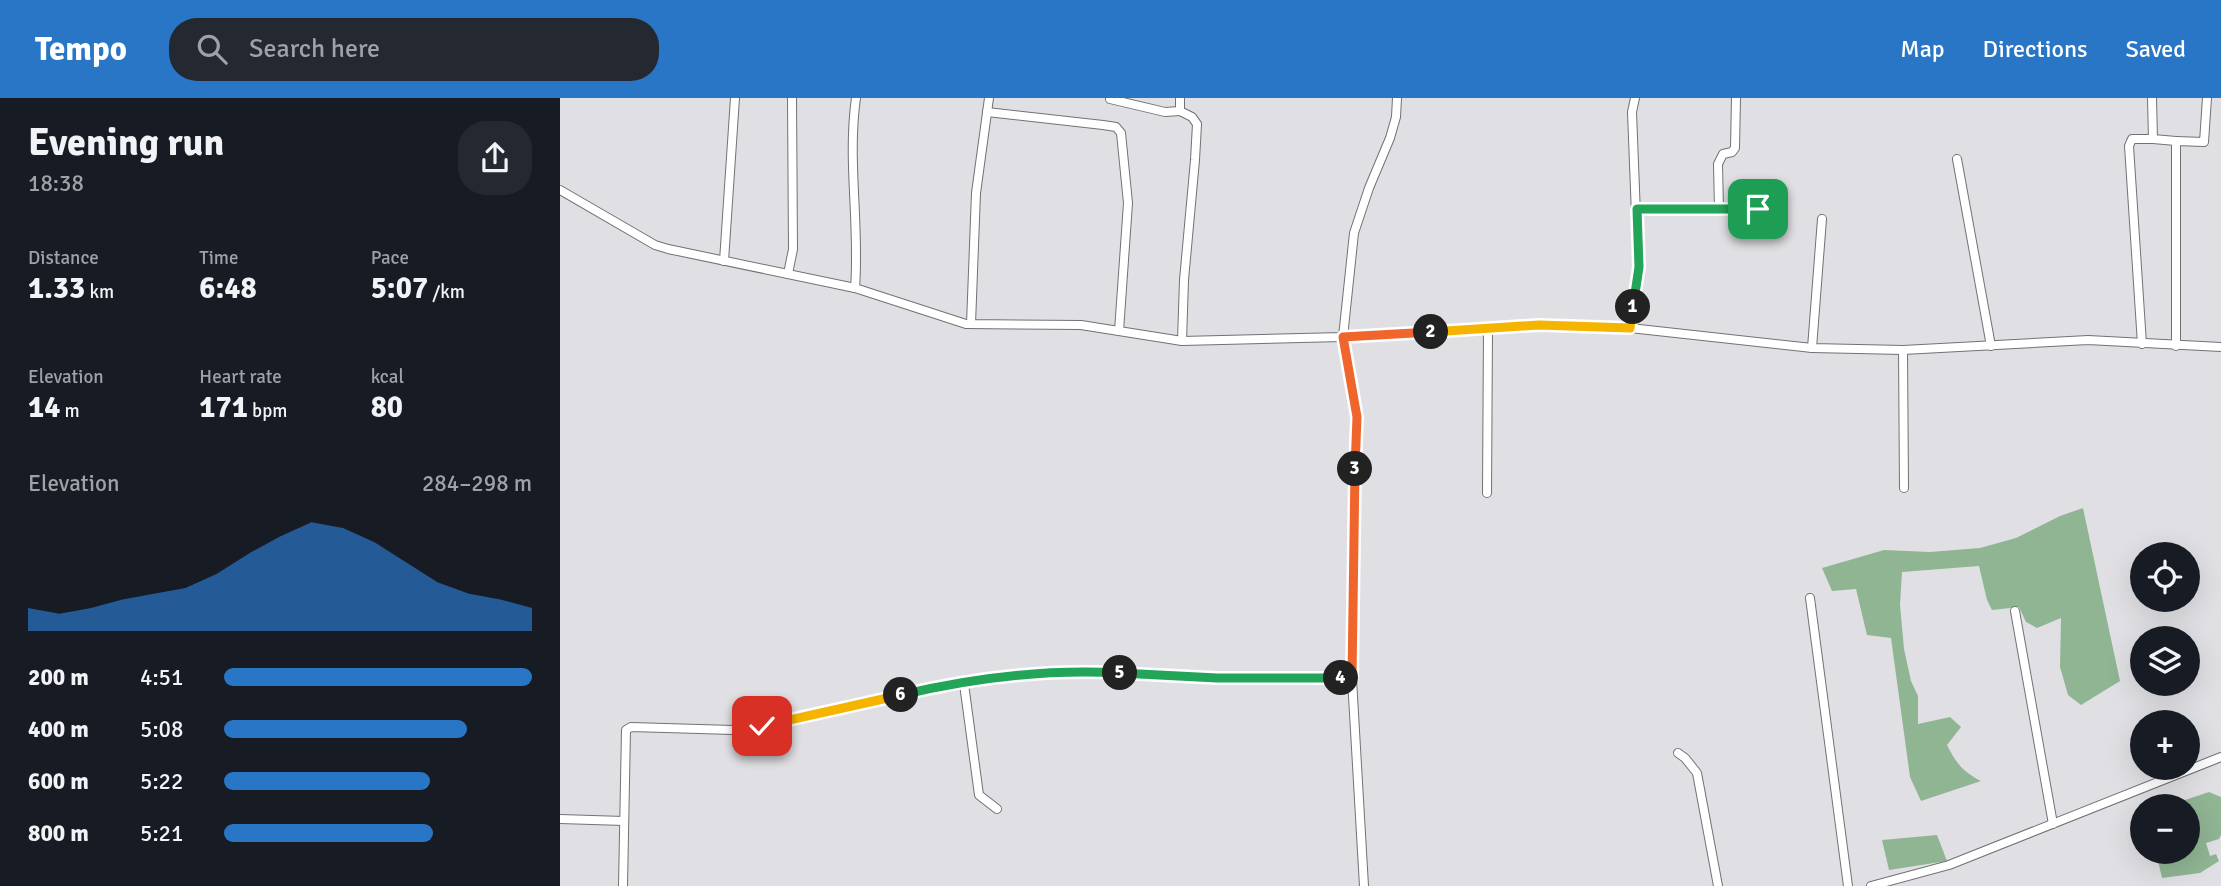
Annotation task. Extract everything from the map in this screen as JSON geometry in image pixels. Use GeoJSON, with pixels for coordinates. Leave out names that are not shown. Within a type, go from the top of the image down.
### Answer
{"type":"FeatureCollection","features":[{"type":"Feature","properties":{"kind":"street"},"geometry":{"type":"LineString","coordinates":[[724,261],[735,98]]}},
{"type":"Feature","properties":{"kind":"street"},"geometry":{"type":"LineString","coordinates":[[788,274],[793,249],[792,98]]}},
{"type":"Feature","properties":{"kind":"street"},"geometry":{"type":"LineString","coordinates":[[855,288],[858,256],[852,121],[856,98]]}},
{"type":"Feature","properties":{"kind":"street"},"geometry":{"type":"LineString","coordinates":[[971,324],[976,193],[989,98]]}},
{"type":"Feature","properties":{"kind":"street"},"geometry":{"type":"LineString","coordinates":[[1180,98],[1180,111]]}},
{"type":"Feature","properties":{"kind":"street"},"geometry":{"type":"LineString","coordinates":[[1364,886],[1352,678],[1352,558],[1357,417],[1343,337],[1354,233],[1390,138],[1396,117],[1397,98]]}},
{"type":"Feature","properties":{"kind":"street"},"geometry":{"type":"LineString","coordinates":[[1630,328],[1639,267],[1632,112],[1634,98]]}},
{"type":"Feature","properties":{"kind":"street"},"geometry":{"type":"LineString","coordinates":[[1719,209],[1718,164],[1723,154],[1732,152],[1735,148],[1736,98]]}},
{"type":"Feature","properties":{"kind":"street"},"geometry":{"type":"LineString","coordinates":[[2152,98],[2153,139]]}},
{"type":"Feature","properties":{"kind":"street"},"geometry":{"type":"LineString","coordinates":[[2142,344],[2129,146],[2132,139],[2204,142],[2207,98]]}},
{"type":"Feature","properties":{"kind":"street"},"geometry":{"type":"LineString","coordinates":[[1110,99],[1165,112],[1180,111],[1192,117],[1197,124],[1184,280],[1182,341]]}},
{"type":"Feature","properties":{"kind":"street"},"geometry":{"type":"LineString","coordinates":[[987,112],[1116,127],[1121,133],[1128,203],[1119,331]]}},
{"type":"Feature","properties":{"kind":"street"},"geometry":{"type":"LineString","coordinates":[[2176,141],[2176,346]]}},
{"type":"Feature","properties":{"kind":"street"},"geometry":{"type":"LineString","coordinates":[[1957,159],[1991,345]]}},
{"type":"Feature","properties":{"kind":"street"},"geometry":{"type":"LineString","coordinates":[[560,190],[655,244],[855,288],[971,324],[1081,325],[1182,341],[1343,337],[1539,325],[1630,328],[1812,348],[1903,350],[2088,340],[2221,347]]}},
{"type":"Feature","properties":{"kind":"street"},"geometry":{"type":"LineString","coordinates":[[1637,209],[1758,209]]}},
{"type":"Feature","properties":{"kind":"street"},"geometry":{"type":"LineString","coordinates":[[1812,348],[1822,219]]}},
{"type":"Feature","properties":{"kind":"street"},"geometry":{"type":"LineString","coordinates":[[1487,493],[1488,328]]}},
{"type":"Feature","properties":{"kind":"street"},"geometry":{"type":"LineString","coordinates":[[1903,350],[1904,488]]}},
{"type":"Feature","properties":{"kind":"street"},"geometry":{"type":"LineString","coordinates":[[1810,598],[1848,886]]}},
{"type":"Feature","properties":{"kind":"street"},"geometry":{"type":"LineString","coordinates":[[2015,611],[2053,824]]}},
{"type":"Feature","properties":{"kind":"street"},"geometry":{"type":"LineString","coordinates":[[623,886],[626,730],[631,727],[733,730],[775,724],[917,691],[1031,674],[1092,671],[1217,678],[1352,678]]}},
{"type":"Feature","properties":{"kind":"street"},"geometry":{"type":"LineString","coordinates":[[964,684],[979,795],[997,809]]}},
{"type":"Feature","properties":{"kind":"street"},"geometry":{"type":"LineString","coordinates":[[1678,753],[1698,773],[1718,886]]}},
{"type":"Feature","properties":{"kind":"street"},"geometry":{"type":"LineString","coordinates":[[1871,886],[1949,865],[2221,757]]}},
{"type":"Feature","properties":{"kind":"street"},"geometry":{"type":"LineString","coordinates":[[560,819],[624,821]]}},
{"type":"Feature","properties":{"kind":"green space"},"geometry":{"type":"Polygon","coordinates":[[[2083,508],[2120,681],[2081,705],[2068,695],[2060,667],[2061,618],[2037,628],[2026,622],[2019,607],[1992,610],[1979,566],[1902,572],[1900,605],[1904,649],[1911,681],[1918,696],[1918,724],[1950,717],[1961,727],[1947,745],[1961,766],[1981,781],[1921,801],[1910,777],[1891,638],[1867,635],[1856,589],[1832,591],[1822,568],[1884,550],[1930,552],[1980,548],[2016,538],[2083,508]]]}},
{"type":"Feature","properties":{"kind":"green space"},"geometry":{"type":"Polygon","coordinates":[[[2209,792],[2221,797],[2221,835],[2219,839],[2206,843],[2210,856],[2216,854],[2219,861],[2200,873],[2162,878],[2159,864],[2200,864],[2200,795],[2209,792]]]}},
{"type":"Feature","properties":{"kind":"green space"},"geometry":{"type":"Polygon","coordinates":[[[1937,835],[1947,861],[1889,870],[1882,840],[1937,835]]]}},
{"type":"Feature","properties":{"kind":"route"},"geometry":{"type":"LineString","coordinates":[[762,726],[917,691],[1031,674],[1092,671],[1217,678],[1352,678],[1352,558],[1357,417],[1343,337],[1539,325],[1630,328],[1639,267],[1637,209],[1758,209]]}}]}
